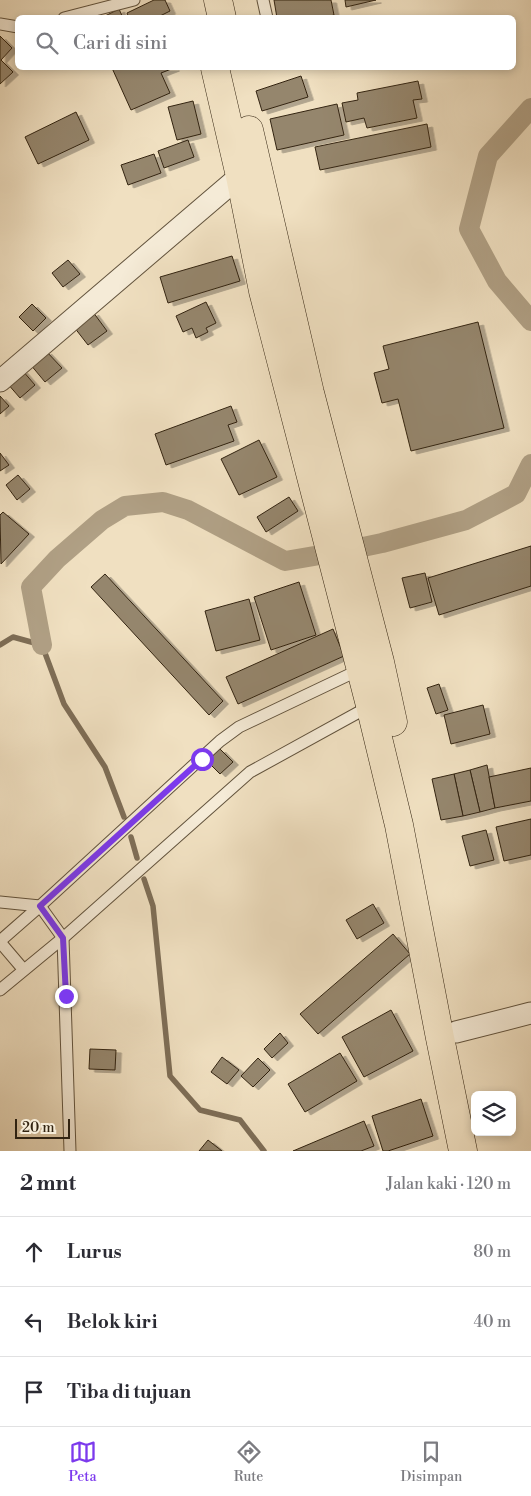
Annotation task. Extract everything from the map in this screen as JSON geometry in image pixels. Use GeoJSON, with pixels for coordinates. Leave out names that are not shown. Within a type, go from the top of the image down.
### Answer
{"type":"FeatureCollection","features":[{"type":"Feature","properties":{"kind":"highway"},"geometry":{"type":"LineString","coordinates":[[200,0],[203,15]]}},
{"type":"Feature","properties":{"kind":"highway"},"geometry":{"type":"LineString","coordinates":[[218,0],[221,15]]}},
{"type":"Feature","properties":{"kind":"highway"},"geometry":{"type":"LineString","coordinates":[[215,70],[264,291],[301,396]]}},
{"type":"Feature","properties":{"kind":"highway"},"geometry":{"type":"LineString","coordinates":[[234,70],[301,396],[371,666],[471,1104]]}},
{"type":"Feature","properties":{"kind":"highway"},"geometry":{"type":"LineString","coordinates":[[379,702],[399,825],[463,1151]]}},
{"type":"Feature","properties":{"kind":"highway"},"geometry":{"type":"LineString","coordinates":[[478,1136],[481,1151]]}},
{"type":"Feature","properties":{"kind":"street"},"geometry":{"type":"LineString","coordinates":[[0,381],[240,176]]}},
{"type":"Feature","properties":{"kind":"street"},"geometry":{"type":"LineString","coordinates":[[456,1032],[531,1013]]}},
{"type":"Feature","properties":{"kind":"lane"},"geometry":{"type":"LineString","coordinates":[[76,15],[134,0]]}},
{"type":"Feature","properties":{"kind":"lane"},"geometry":{"type":"LineString","coordinates":[[263,0],[266,15]]}},
{"type":"Feature","properties":{"kind":"lane"},"geometry":{"type":"LineString","coordinates":[[0,24],[15,26]]}},
{"type":"Feature","properties":{"kind":"lane"},"geometry":{"type":"LineString","coordinates":[[23,969],[0,942],[226,736],[239,727],[371,666]]}},
{"type":"Feature","properties":{"kind":"lane"},"geometry":{"type":"LineString","coordinates":[[0,990],[23,969],[63,938],[250,772],[379,702]]}},
{"type":"Feature","properties":{"kind":"lane"},"geometry":{"type":"LineString","coordinates":[[0,902],[40,906],[63,938],[70,1151]]}},
{"type":"Feature","properties":{"kind":"building"},"geometry":{"type":"Polygon","coordinates":[[[154,0],[165,0],[170,11],[162,15],[128,15],[127,13],[154,0]]]}},
{"type":"Feature","properties":{"kind":"building"},"geometry":{"type":"Polygon","coordinates":[[[274,0],[331,0],[334,15],[276,15],[274,0]]]}},
{"type":"Feature","properties":{"kind":"building"},"geometry":{"type":"Polygon","coordinates":[[[345,0],[376,0],[346,7],[345,0]]]}},
{"type":"Feature","properties":{"kind":"building"},"geometry":{"type":"Polygon","coordinates":[[[119,9],[122,15],[107,15],[119,9]]]}},
{"type":"Feature","properties":{"kind":"building"},"geometry":{"type":"Polygon","coordinates":[[[0,36],[12,48],[1,60],[13,72],[0,84],[0,36]]]}},
{"type":"Feature","properties":{"kind":"building"},"geometry":{"type":"Polygon","coordinates":[[[113,70],[169,70],[161,73],[170,93],[131,110],[113,70]]]}},
{"type":"Feature","properties":{"kind":"building"},"geometry":{"type":"Polygon","coordinates":[[[301,76],[308,97],[262,111],[256,91],[301,76]]]}},
{"type":"Feature","properties":{"kind":"building"},"geometry":{"type":"Polygon","coordinates":[[[418,81],[422,99],[413,100],[417,118],[367,128],[364,118],[346,122],[342,103],[358,100],[357,93],[418,81]]]}},
{"type":"Feature","properties":{"kind":"building"},"geometry":{"type":"Polygon","coordinates":[[[193,101],[201,134],[177,140],[168,107],[193,101]]]}},
{"type":"Feature","properties":{"kind":"building"},"geometry":{"type":"Polygon","coordinates":[[[337,104],[344,135],[277,150],[270,119],[337,104]]]}},
{"type":"Feature","properties":{"kind":"building"},"geometry":{"type":"Polygon","coordinates":[[[76,112],[89,140],[38,164],[25,137],[76,112]]]}},
{"type":"Feature","properties":{"kind":"building"},"geometry":{"type":"Polygon","coordinates":[[[427,124],[431,147],[320,170],[315,147],[427,124]]]}},
{"type":"Feature","properties":{"kind":"building"},"geometry":{"type":"Polygon","coordinates":[[[188,140],[194,157],[164,168],[158,151],[188,140]]]}},
{"type":"Feature","properties":{"kind":"building"},"geometry":{"type":"Polygon","coordinates":[[[154,154],[161,173],[128,185],[121,165],[154,154]]]}},
{"type":"Feature","properties":{"kind":"building"},"geometry":{"type":"Polygon","coordinates":[[[232,256],[240,281],[168,303],[160,277],[232,256]]]}},
{"type":"Feature","properties":{"kind":"building"},"geometry":{"type":"Polygon","coordinates":[[[68,260],[80,274],[63,287],[52,273],[68,260]]]}},
{"type":"Feature","properties":{"kind":"building"},"geometry":{"type":"Polygon","coordinates":[[[206,302],[216,323],[206,328],[208,332],[196,338],[192,328],[183,332],[176,316],[206,302]]]}},
{"type":"Feature","properties":{"kind":"building"},"geometry":{"type":"Polygon","coordinates":[[[32,304],[46,318],[33,331],[19,317],[32,304]]]}},
{"type":"Feature","properties":{"kind":"building"},"geometry":{"type":"Polygon","coordinates":[[[93,312],[107,331],[88,345],[74,327],[93,312]]]}},
{"type":"Feature","properties":{"kind":"building"},"geometry":{"type":"Polygon","coordinates":[[[478,322],[504,428],[411,451],[398,399],[382,403],[374,373],[389,369],[383,346],[478,322]]]}},
{"type":"Feature","properties":{"kind":"building"},"geometry":{"type":"Polygon","coordinates":[[[46,351],[62,368],[45,382],[30,364],[46,351]]]}},
{"type":"Feature","properties":{"kind":"building"},"geometry":{"type":"Polygon","coordinates":[[[22,370],[35,385],[20,398],[7,383],[22,370]]]}},
{"type":"Feature","properties":{"kind":"building"},"geometry":{"type":"Polygon","coordinates":[[[0,396],[9,406],[0,414],[0,396]]]}},
{"type":"Feature","properties":{"kind":"building"},"geometry":{"type":"Polygon","coordinates":[[[231,406],[237,422],[228,425],[234,441],[166,465],[155,434],[231,406]]]}},
{"type":"Feature","properties":{"kind":"building"},"geometry":{"type":"Polygon","coordinates":[[[259,440],[277,477],[239,495],[221,459],[259,440]]]}},
{"type":"Feature","properties":{"kind":"building"},"geometry":{"type":"Polygon","coordinates":[[[0,453],[9,465],[0,471],[0,453]]]}},
{"type":"Feature","properties":{"kind":"building"},"geometry":{"type":"Polygon","coordinates":[[[18,475],[30,489],[17,500],[6,485],[18,475]]]}},
{"type":"Feature","properties":{"kind":"building"},"geometry":{"type":"Polygon","coordinates":[[[289,497],[298,511],[266,532],[257,517],[289,497]]]}},
{"type":"Feature","properties":{"kind":"building"},"geometry":{"type":"Polygon","coordinates":[[[3,512],[29,534],[1,564],[0,515],[3,512]]]}},
{"type":"Feature","properties":{"kind":"building"},"geometry":{"type":"Polygon","coordinates":[[[531,546],[531,586],[439,615],[428,578],[531,546]]]}},
{"type":"Feature","properties":{"kind":"building"},"geometry":{"type":"Polygon","coordinates":[[[425,573],[432,602],[410,608],[402,578],[425,573]]]}},
{"type":"Feature","properties":{"kind":"building"},"geometry":{"type":"Polygon","coordinates":[[[105,574],[223,701],[209,715],[91,587],[105,574]]]}},
{"type":"Feature","properties":{"kind":"building"},"geometry":{"type":"Polygon","coordinates":[[[299,582],[316,635],[271,650],[254,597],[299,582]]]}},
{"type":"Feature","properties":{"kind":"building"},"geometry":{"type":"Polygon","coordinates":[[[249,599],[260,640],[216,651],[205,611],[249,599]]]}},
{"type":"Feature","properties":{"kind":"building"},"geometry":{"type":"Polygon","coordinates":[[[333,629],[344,656],[238,704],[226,677],[333,629]]]}},
{"type":"Feature","properties":{"kind":"building"},"geometry":{"type":"Polygon","coordinates":[[[439,684],[448,710],[436,714],[427,688],[439,684]]]}},
{"type":"Feature","properties":{"kind":"building"},"geometry":{"type":"Polygon","coordinates":[[[483,705],[490,734],[451,744],[444,715],[483,705]]]}},
{"type":"Feature","properties":{"kind":"building"},"geometry":{"type":"Polygon","coordinates":[[[220,749],[233,762],[220,774],[207,761],[220,749]]]}},
{"type":"Feature","properties":{"kind":"building"},"geometry":{"type":"Polygon","coordinates":[[[487,765],[495,808],[480,812],[470,770],[487,765]]]}},
{"type":"Feature","properties":{"kind":"building"},"geometry":{"type":"Polygon","coordinates":[[[531,768],[531,801],[495,808],[489,777],[531,768]]]}},
{"type":"Feature","properties":{"kind":"building"},"geometry":{"type":"Polygon","coordinates":[[[470,770],[480,812],[463,816],[454,774],[470,770]]]}},
{"type":"Feature","properties":{"kind":"building"},"geometry":{"type":"Polygon","coordinates":[[[454,774],[463,816],[441,820],[432,779],[454,774]]]}},
{"type":"Feature","properties":{"kind":"building"},"geometry":{"type":"Polygon","coordinates":[[[531,819],[531,855],[504,861],[496,827],[531,819]]]}},
{"type":"Feature","properties":{"kind":"building"},"geometry":{"type":"Polygon","coordinates":[[[486,830],[494,860],[470,866],[462,836],[486,830]]]}},
{"type":"Feature","properties":{"kind":"building"},"geometry":{"type":"Polygon","coordinates":[[[373,904],[384,923],[357,939],[346,920],[373,904]]]}},
{"type":"Feature","properties":{"kind":"building"},"geometry":{"type":"Polygon","coordinates":[[[393,934],[410,954],[318,1034],[300,1014],[393,934]]]}},
{"type":"Feature","properties":{"kind":"building"},"geometry":{"type":"Polygon","coordinates":[[[391,1010],[413,1051],[364,1077],[342,1037],[391,1010]]]}},
{"type":"Feature","properties":{"kind":"building"},"geometry":{"type":"Polygon","coordinates":[[[280,1033],[288,1043],[272,1058],[264,1049],[280,1033]]]}},
{"type":"Feature","properties":{"kind":"building"},"geometry":{"type":"Polygon","coordinates":[[[90,1049],[116,1050],[115,1070],[89,1069],[90,1049]]]}},
{"type":"Feature","properties":{"kind":"building"},"geometry":{"type":"Polygon","coordinates":[[[340,1053],[357,1081],[305,1112],[288,1084],[340,1053]]]}},
{"type":"Feature","properties":{"kind":"building"},"geometry":{"type":"Polygon","coordinates":[[[222,1057],[239,1070],[227,1084],[211,1072],[222,1057]]]}},
{"type":"Feature","properties":{"kind":"building"},"geometry":{"type":"Polygon","coordinates":[[[258,1058],[270,1070],[253,1087],[241,1076],[258,1058]]]}},
{"type":"Feature","properties":{"kind":"building"},"geometry":{"type":"Polygon","coordinates":[[[421,1099],[433,1136],[383,1151],[372,1116],[421,1099]]]}},
{"type":"Feature","properties":{"kind":"building"},"geometry":{"type":"Polygon","coordinates":[[[364,1121],[374,1146],[361,1151],[293,1151],[364,1121]]]}},
{"type":"Feature","properties":{"kind":"building"},"geometry":{"type":"Polygon","coordinates":[[[208,1140],[222,1151],[199,1151],[208,1140]]]}},
{"type":"Feature","properties":{"kind":"waterway"},"geometry":{"type":"LineString","coordinates":[[531,108],[488,156],[469,229],[497,281],[531,321]]}},
{"type":"Feature","properties":{"kind":"waterway"},"geometry":{"type":"LineString","coordinates":[[363,547],[466,520],[516,494],[531,464]]}},
{"type":"Feature","properties":{"kind":"waterway"},"geometry":{"type":"LineString","coordinates":[[42,645],[31,587],[57,559],[102,520],[125,506],[163,502],[188,510],[285,561],[320,555]]}},
{"type":"Feature","properties":{"kind":"waterway"},"geometry":{"type":"LineString","coordinates":[[0,645],[13,637],[42,645],[64,704],[105,767],[124,817]]}},
{"type":"Feature","properties":{"kind":"waterway"},"geometry":{"type":"LineString","coordinates":[[131,837],[137,858]]}},
{"type":"Feature","properties":{"kind":"waterway"},"geometry":{"type":"LineString","coordinates":[[144,879],[153,906],[170,1076],[200,1110],[240,1120],[264,1151]]}},
{"type":"Feature","properties":{"kind":"route"},"geometry":{"type":"LineString","coordinates":[[66,996],[63,938],[40,906],[202,759]]}}]}
